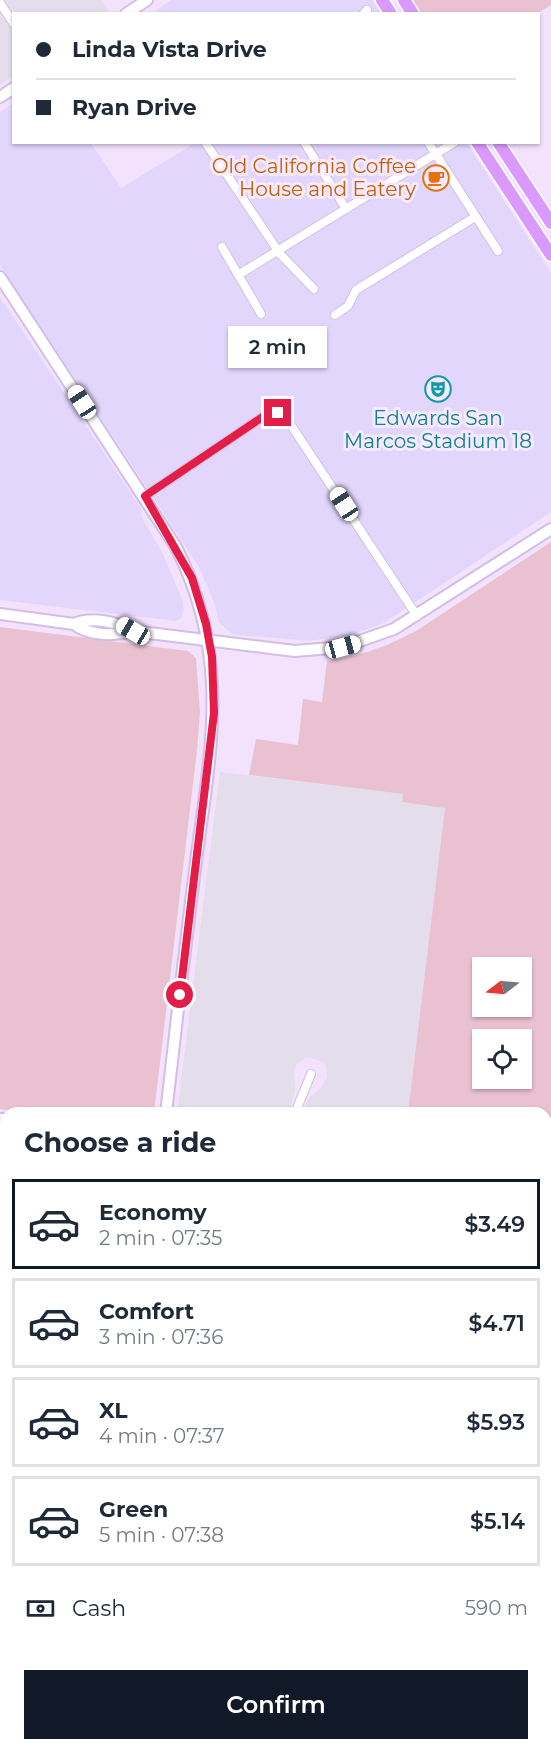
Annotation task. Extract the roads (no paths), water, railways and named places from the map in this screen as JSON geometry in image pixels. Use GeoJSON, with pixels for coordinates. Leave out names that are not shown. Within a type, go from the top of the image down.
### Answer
{"type":"FeatureCollection","features":[{"type":"Feature","properties":{"kind":"main road"},"geometry":{"type":"LineString","coordinates":[[129,12],[147,0]]}},
{"type":"Feature","properties":{"kind":"main road"},"geometry":{"type":"LineString","coordinates":[[478,144],[551,255]]}},
{"type":"Feature","properties":{"kind":"main road"},"geometry":{"type":"LineString","coordinates":[[499,144],[551,223]]}},
{"type":"Feature","properties":{"kind":"main road"},"geometry":{"type":"LineString","coordinates":[[0,277],[145,496],[192,578],[209,640],[214,713],[167,1107]]}},
{"type":"Feature","properties":{"kind":"main road"},"geometry":{"type":"LineString","coordinates":[[0,614],[74,624],[84,620],[120,624],[133,631],[273,649],[316,650],[343,647],[374,638],[417,616],[551,529]]}},
{"type":"Feature","properties":{"kind":"street"},"geometry":{"type":"LineString","coordinates":[[0,3],[12,21]]}},
{"type":"Feature","properties":{"kind":"street"},"geometry":{"type":"LineString","coordinates":[[207,144],[278,251],[314,289]]}},
{"type":"Feature","properties":{"kind":"street"},"geometry":{"type":"LineString","coordinates":[[305,144],[346,209]]}},
{"type":"Feature","properties":{"kind":"street"},"geometry":{"type":"LineString","coordinates":[[429,144],[498,251]]}},
{"type":"Feature","properties":{"kind":"street"},"geometry":{"type":"LineString","coordinates":[[238,275],[452,144]]}},
{"type":"Feature","properties":{"kind":"street"},"geometry":{"type":"LineString","coordinates":[[335,315],[348,306],[356,290],[475,217]]}},
{"type":"Feature","properties":{"kind":"street"},"geometry":{"type":"LineString","coordinates":[[222,247],[261,314]]}},
{"type":"Feature","properties":{"kind":"street"},"geometry":{"type":"LineString","coordinates":[[145,496],[264,416],[278,413],[290,421],[417,616]]}},
{"type":"Feature","properties":{"kind":"street"},"geometry":{"type":"LineString","coordinates":[[297,1107],[311,1074]]}},
{"type":"Feature","properties":{"kind":"place","name":"Old California Coffee House and Eatery"},"geometry":{"type":"Point","coordinates":[436,178]}},
{"type":"Feature","properties":{"kind":"place","name":"Edwards San Marcos Stadium 18"},"geometry":{"type":"Point","coordinates":[438,389]}}]}
